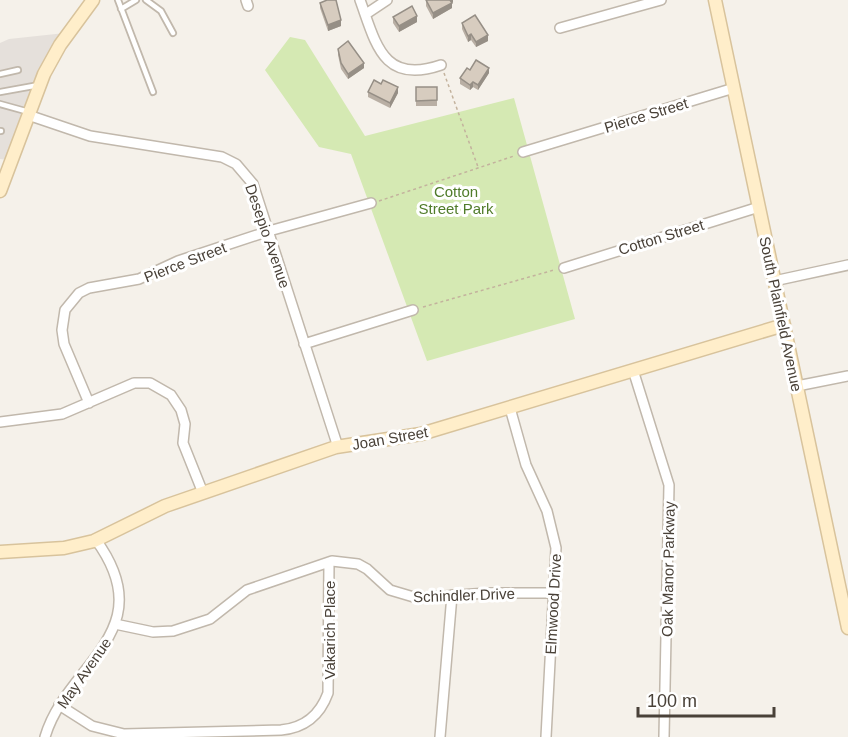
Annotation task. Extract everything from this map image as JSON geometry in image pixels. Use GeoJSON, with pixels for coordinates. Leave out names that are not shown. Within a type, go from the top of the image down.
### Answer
{"type":"FeatureCollection","features":[{"type":"Feature","properties":{"kind":"street"},"geometry":{"type":"LineString","coordinates":[[1,185],[39,85],[60,45],[93,0]]}},
{"type":"Feature","properties":{"kind":"street"},"geometry":{"type":"LineString","coordinates":[[360,0],[379,50],[393,64],[401,69],[419,71],[441,65]]}},
{"type":"Feature","properties":{"kind":"street"},"geometry":{"type":"LineString","coordinates":[[366,14],[387,0]]}},
{"type":"Feature","properties":{"kind":"street"},"geometry":{"type":"LineString","coordinates":[[560,28],[661,0]]}},
{"type":"Feature","properties":{"kind":"street","name":"South Plainfield Avenue"},"geometry":{"type":"LineString","coordinates":[[715,0],[847,614],[848,628]]}},
{"type":"Feature","properties":{"kind":"street","name":"Pierce Street"},"geometry":{"type":"LineString","coordinates":[[523,153],[734,88]]}},
{"type":"Feature","properties":{"kind":"street","name":"Desepio Avenue"},"geometry":{"type":"LineString","coordinates":[[28,113],[90,136],[222,157],[236,164],[253,184],[338,447]]}},
{"type":"Feature","properties":{"kind":"street","name":"Pierce Street"},"geometry":{"type":"LineString","coordinates":[[89,403],[64,344],[62,330],[65,310],[79,293],[88,288],[139,279],[178,261],[269,231],[371,203]]}},
{"type":"Feature","properties":{"kind":"street","name":"Cotton Street"},"geometry":{"type":"LineString","coordinates":[[564,268],[759,207]]}},
{"type":"Feature","properties":{"kind":"street"},"geometry":{"type":"LineString","coordinates":[[774,280],[848,265]]}},
{"type":"Feature","properties":{"kind":"street"},"geometry":{"type":"LineString","coordinates":[[304,344],[413,310]]}},
{"type":"Feature","properties":{"kind":"street","name":"Joan Street"},"geometry":{"type":"LineString","coordinates":[[0,552],[64,548],[96,540],[165,506],[338,447],[421,434],[784,325]]}},
{"type":"Feature","properties":{"kind":"street","name":"Oak Manor Parkway"},"geometry":{"type":"LineString","coordinates":[[633,370],[669,486],[664,737]]}},
{"type":"Feature","properties":{"kind":"street"},"geometry":{"type":"LineString","coordinates":[[797,386],[848,376]]}},
{"type":"Feature","properties":{"kind":"street"},"geometry":{"type":"LineString","coordinates":[[0,422],[62,414],[134,383],[150,383],[171,395],[182,410],[183,442],[203,493]]}},
{"type":"Feature","properties":{"kind":"street","name":"Elmwood Drive"},"geometry":{"type":"LineString","coordinates":[[510,408],[526,465],[554,531],[555,593],[546,737]]}},
{"type":"Feature","properties":{"kind":"street","name":"May Avenue"},"geometry":{"type":"LineString","coordinates":[[45,737],[60,705],[104,650],[115,624],[118,604],[114,575],[96,540]]}},
{"type":"Feature","properties":{"kind":"street","name":"Schindler Drive"},"geometry":{"type":"LineString","coordinates":[[115,624],[162,633],[191,626],[210,620],[247,590],[329,562],[342,561],[358,564],[367,569],[390,590],[406,597],[555,593]]}},
{"type":"Feature","properties":{"kind":"street","name":"Vakarich Place"},"geometry":{"type":"LineString","coordinates":[[60,705],[92,726],[124,734],[281,734],[311,719],[319,711],[328,693],[329,562]]}},
{"type":"Feature","properties":{"kind":"street"},"geometry":{"type":"LineString","coordinates":[[440,737],[452,595]]}},
{"type":"Feature","properties":{"kind":"lane"},"geometry":{"type":"LineString","coordinates":[[118,0],[153,92]]}},
{"type":"Feature","properties":{"kind":"lane"},"geometry":{"type":"LineString","coordinates":[[122,9],[136,0]]}},
{"type":"Feature","properties":{"kind":"lane"},"geometry":{"type":"LineString","coordinates":[[146,0],[161,11],[173,33]]}},
{"type":"Feature","properties":{"kind":"lane"},"geometry":{"type":"LineString","coordinates":[[0,74],[18,70]]}},
{"type":"Feature","properties":{"kind":"lane"},"geometry":{"type":"LineString","coordinates":[[0,92],[39,85]]}},
{"type":"Feature","properties":{"kind":"lane"},"geometry":{"type":"LineString","coordinates":[[0,104],[28,113]]}},
{"type":"Feature","properties":{"kind":"path"},"geometry":{"type":"LineString","coordinates":[[441,65],[479,167]]}},
{"type":"Feature","properties":{"kind":"path"},"geometry":{"type":"LineString","coordinates":[[371,203],[523,153]]}},
{"type":"Feature","properties":{"kind":"path"},"geometry":{"type":"LineString","coordinates":[[413,310],[564,268]]}},
{"type":"Feature","properties":{"kind":"shaded area"},"geometry":{"type":"Polygon","coordinates":[[[65,33],[10,160],[0,159],[0,43],[9,39],[65,33]]]}},
{"type":"Feature","properties":{"kind":"green space","name":"Cotton Street Park"},"geometry":{"type":"Polygon","coordinates":[[[290,37],[305,40],[365,136],[514,98],[575,319],[427,361],[351,154],[319,147],[265,70],[290,37]]]}},
{"type":"Feature","properties":{"kind":"building"},"geometry":{"type":"Polygon","coordinates":[[[336,0],[341,20],[328,25],[320,3],[336,0]]]}},
{"type":"Feature","properties":{"kind":"building"},"geometry":{"type":"Polygon","coordinates":[[[426,0],[450,0],[452,3],[433,13],[426,0]]]}},
{"type":"Feature","properties":{"kind":"building"},"geometry":{"type":"Polygon","coordinates":[[[412,6],[417,16],[399,26],[393,17],[412,6]]]}},
{"type":"Feature","properties":{"kind":"building"},"geometry":{"type":"Polygon","coordinates":[[[475,15],[488,35],[476,42],[471,34],[468,36],[462,23],[475,15]]]}},
{"type":"Feature","properties":{"kind":"building"},"geometry":{"type":"Polygon","coordinates":[[[348,41],[364,63],[348,74],[341,63],[338,49],[348,41]]]}},
{"type":"Feature","properties":{"kind":"building"},"geometry":{"type":"Polygon","coordinates":[[[476,60],[489,68],[478,85],[473,82],[470,85],[460,78],[467,68],[470,70],[476,60]]]}},
{"type":"Feature","properties":{"kind":"building"},"geometry":{"type":"Polygon","coordinates":[[[374,80],[381,84],[383,80],[398,87],[390,103],[368,92],[374,80]]]}},
{"type":"Feature","properties":{"kind":"building"},"geometry":{"type":"Polygon","coordinates":[[[416,87],[437,87],[437,100],[416,101],[416,87]]]}}]}
